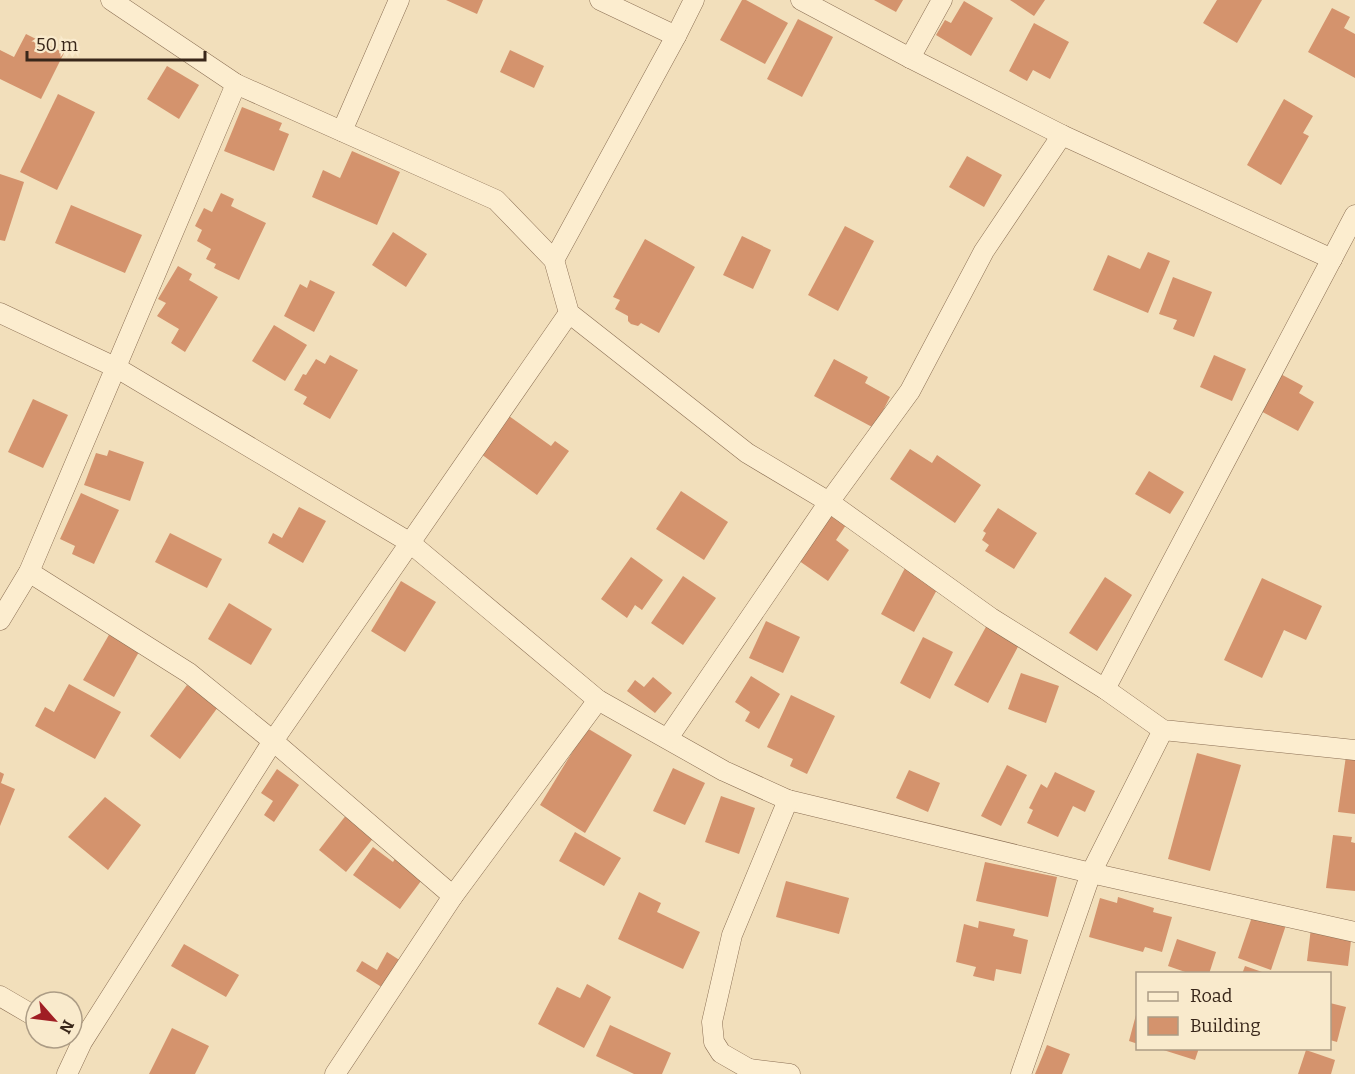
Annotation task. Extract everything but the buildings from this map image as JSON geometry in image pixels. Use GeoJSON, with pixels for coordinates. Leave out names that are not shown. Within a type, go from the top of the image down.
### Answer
{"type":"FeatureCollection","features":[{"type":"Feature","properties":{"kind":"street"},"geometry":{"type":"LineString","coordinates":[[111,0],[236,84],[496,200],[554,260],[569,313],[747,453],[829,502],[991,618],[1105,689],[1163,730],[1355,750]]}},
{"type":"Feature","properties":{"kind":"street"},"geometry":{"type":"LineString","coordinates":[[342,131],[399,0]]}},
{"type":"Feature","properties":{"kind":"street"},"geometry":{"type":"LineString","coordinates":[[600,0],[676,36]]}},
{"type":"Feature","properties":{"kind":"street"},"geometry":{"type":"LineString","coordinates":[[554,260],[694,0]]}},
{"type":"Feature","properties":{"kind":"street"},"geometry":{"type":"LineString","coordinates":[[801,0],[1062,135],[1332,259]]}},
{"type":"Feature","properties":{"kind":"street"},"geometry":{"type":"LineString","coordinates":[[910,58],[942,0]]}},
{"type":"Feature","properties":{"kind":"street"},"geometry":{"type":"LineString","coordinates":[[0,620],[29,572],[236,84]]}},
{"type":"Feature","properties":{"kind":"street"},"geometry":{"type":"LineString","coordinates":[[668,738],[829,502],[910,392],[984,251],[1062,135]]}},
{"type":"Feature","properties":{"kind":"street"},"geometry":{"type":"LineString","coordinates":[[1105,689],[1355,215]]}},
{"type":"Feature","properties":{"kind":"street"},"geometry":{"type":"LineString","coordinates":[[0,312],[117,368],[410,542],[598,700],[724,771],[788,800],[1091,873],[1355,932]]}},
{"type":"Feature","properties":{"kind":"street"},"geometry":{"type":"LineString","coordinates":[[84,1029],[273,741],[569,313]]}},
{"type":"Feature","properties":{"kind":"street"},"geometry":{"type":"LineString","coordinates":[[29,572],[189,673],[273,741],[453,896]]}},
{"type":"Feature","properties":{"kind":"street"},"geometry":{"type":"LineString","coordinates":[[335,1074],[453,896],[598,700]]}},
{"type":"Feature","properties":{"kind":"street"},"geometry":{"type":"LineString","coordinates":[[1020,1074],[1091,873],[1163,730]]}},
{"type":"Feature","properties":{"kind":"street"},"geometry":{"type":"LineString","coordinates":[[788,800],[732,935],[712,1022],[714,1042],[721,1053],[749,1071],[790,1074]]}},
{"type":"Feature","properties":{"kind":"street"},"geometry":{"type":"LineString","coordinates":[[0,996],[24,1010]]}},
{"type":"Feature","properties":{"kind":"street"},"geometry":{"type":"LineString","coordinates":[[67,1074],[74,1050]]}}]}
